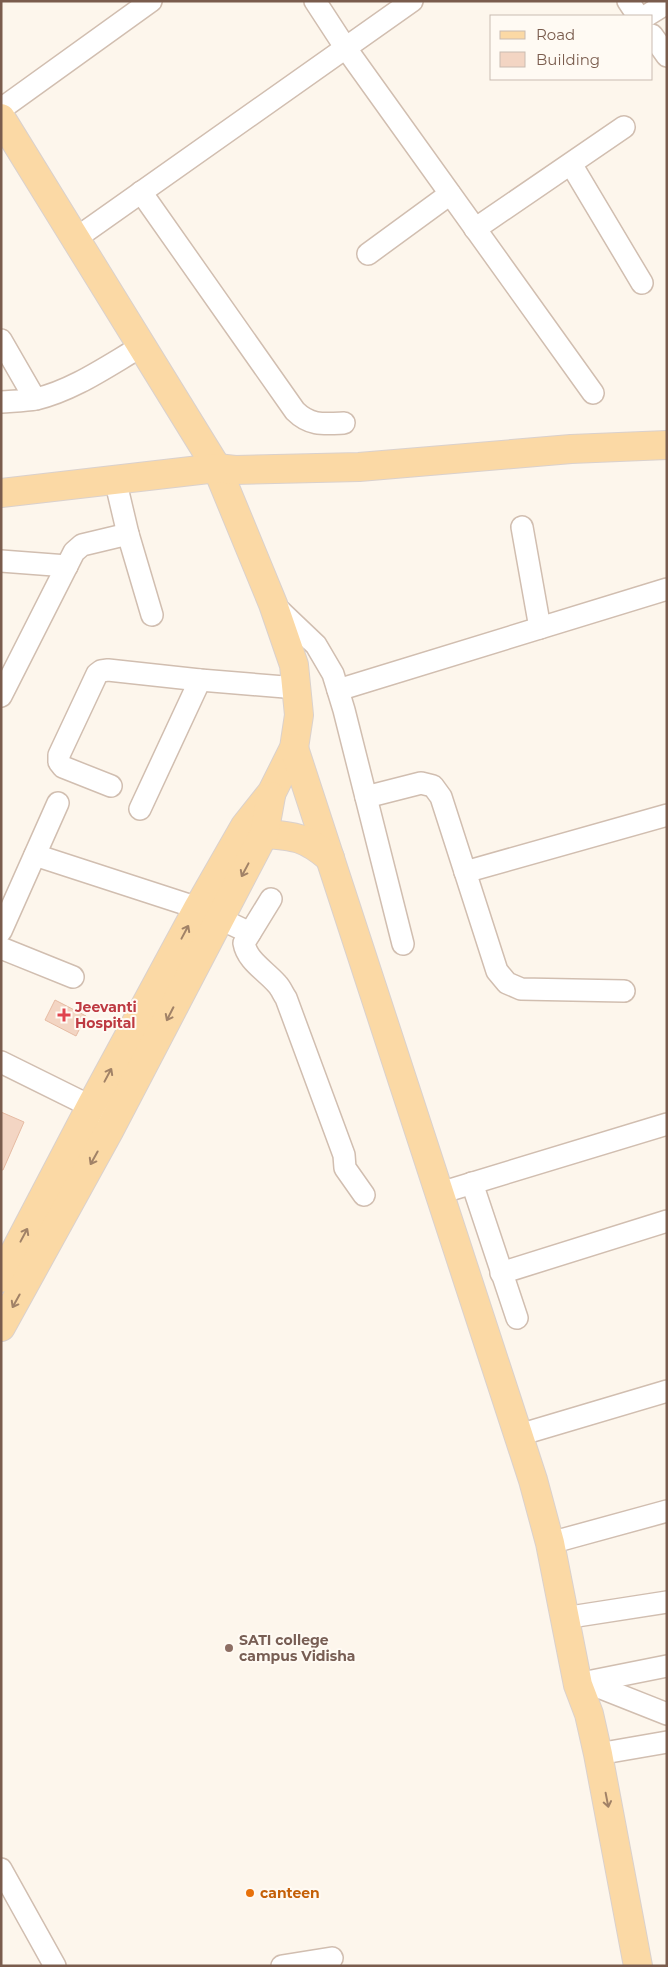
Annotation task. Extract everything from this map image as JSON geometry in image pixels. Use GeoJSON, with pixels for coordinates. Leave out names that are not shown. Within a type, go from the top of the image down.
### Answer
{"type":"FeatureCollection","features":[{"type":"Feature","properties":{"kind":"main road"},"geometry":{"type":"LineString","coordinates":[[1,118],[217,468],[273,604],[294,665],[299,715],[294,748],[272,792],[245,826],[209,913],[116,1118],[1,1328]]}},
{"type":"Feature","properties":{"kind":"main road"},"geometry":{"type":"LineString","coordinates":[[1,493],[217,468],[235,470],[359,467],[571,448],[667,445]]}},
{"type":"Feature","properties":{"kind":"main road"},"geometry":{"type":"LineString","coordinates":[[294,748],[533,1480],[550,1543],[564,1618],[590,1714],[638,1966]]}},
{"type":"Feature","properties":{"kind":"main road"},"geometry":{"type":"LineString","coordinates":[[1,1278],[91,1106],[209,913],[264,834],[272,792]]}},
{"type":"Feature","properties":{"kind":"main road"},"geometry":{"type":"LineString","coordinates":[[264,834],[301,839],[312,844],[330,858]]}},
{"type":"Feature","properties":{"kind":"main road"},"geometry":{"type":"LineString","coordinates":[[580,1682],[577,1717],[619,1966]]}},
{"type":"Feature","properties":{"kind":"street"},"geometry":{"type":"LineString","coordinates":[[1,109],[151,1]]}},
{"type":"Feature","properties":{"kind":"street"},"geometry":{"type":"LineString","coordinates":[[315,1],[345,47],[593,393]]}},
{"type":"Feature","properties":{"kind":"street"},"geometry":{"type":"LineString","coordinates":[[75,239],[412,1]]}},
{"type":"Feature","properties":{"kind":"street"},"geometry":{"type":"LineString","coordinates":[[628,1],[637,15]]}},
{"type":"Feature","properties":{"kind":"street"},"geometry":{"type":"LineString","coordinates":[[648,15],[667,3]]}},
{"type":"Feature","properties":{"kind":"street"},"geometry":{"type":"LineString","coordinates":[[653,36],[667,56]]}},
{"type":"Feature","properties":{"kind":"street"},"geometry":{"type":"LineString","coordinates":[[475,229],[624,127]]}},
{"type":"Feature","properties":{"kind":"street"},"geometry":{"type":"LineString","coordinates":[[571,164],[642,283]]}},
{"type":"Feature","properties":{"kind":"street"},"geometry":{"type":"LineString","coordinates":[[142,192],[295,411],[303,419],[318,424],[344,424]]}},
{"type":"Feature","properties":{"kind":"street"},"geometry":{"type":"LineString","coordinates":[[368,254],[450,194]]}},
{"type":"Feature","properties":{"kind":"street"},"geometry":{"type":"LineString","coordinates":[[1,340],[35,399]]}},
{"type":"Feature","properties":{"kind":"street"},"geometry":{"type":"LineString","coordinates":[[1,402],[35,399],[55,394],[142,346]]}},
{"type":"Feature","properties":{"kind":"street"},"geometry":{"type":"LineString","coordinates":[[115,479],[128,534],[152,615]]}},
{"type":"Feature","properties":{"kind":"street"},"geometry":{"type":"LineString","coordinates":[[522,526],[540,628]]}},
{"type":"Feature","properties":{"kind":"street"},"geometry":{"type":"LineString","coordinates":[[1,696],[74,552],[82,545],[128,534]]}},
{"type":"Feature","properties":{"kind":"street"},"geometry":{"type":"LineString","coordinates":[[1,561],[67,566]]}},
{"type":"Feature","properties":{"kind":"street"},"geometry":{"type":"LineString","coordinates":[[338,690],[667,589]]}},
{"type":"Feature","properties":{"kind":"street"},"geometry":{"type":"LineString","coordinates":[[273,604],[316,646],[333,674],[403,944]]}},
{"type":"Feature","properties":{"kind":"street"},"geometry":{"type":"LineString","coordinates":[[111,786],[62,767],[59,762],[60,755],[97,674],[101,671],[108,670],[297,688]]}},
{"type":"Feature","properties":{"kind":"street"},"geometry":{"type":"LineString","coordinates":[[140,809],[200,680]]}},
{"type":"Feature","properties":{"kind":"street"},"geometry":{"type":"LineString","coordinates":[[366,797],[421,783],[433,786],[440,797],[497,971],[506,983],[521,989],[624,991]]}},
{"type":"Feature","properties":{"kind":"street"},"geometry":{"type":"LineString","coordinates":[[1,931],[58,803]]}},
{"type":"Feature","properties":{"kind":"street"},"geometry":{"type":"LineString","coordinates":[[465,872],[667,814]]}},
{"type":"Feature","properties":{"kind":"street"},"geometry":{"type":"LineString","coordinates":[[35,856],[209,913],[250,933]]}},
{"type":"Feature","properties":{"kind":"street"},"geometry":{"type":"LineString","coordinates":[[271,899],[244,944],[245,950],[249,957],[278,985],[286,998],[344,1155],[345,1168],[364,1196]]}},
{"type":"Feature","properties":{"kind":"street"},"geometry":{"type":"LineString","coordinates":[[1,948],[73,977]]}},
{"type":"Feature","properties":{"kind":"street"},"geometry":{"type":"LineString","coordinates":[[1,1062],[116,1118]]}},
{"type":"Feature","properties":{"kind":"street"},"geometry":{"type":"LineString","coordinates":[[440,1193],[667,1124]]}},
{"type":"Feature","properties":{"kind":"street"},"geometry":{"type":"LineString","coordinates":[[472,1184],[517,1318]]}},
{"type":"Feature","properties":{"kind":"street"},"geometry":{"type":"LineString","coordinates":[[501,1274],[667,1221]]}},
{"type":"Feature","properties":{"kind":"street"},"geometry":{"type":"LineString","coordinates":[[519,1435],[667,1391]]}},
{"type":"Feature","properties":{"kind":"street"},"geometry":{"type":"LineString","coordinates":[[550,1543],[667,1511]]}},
{"type":"Feature","properties":{"kind":"street"},"geometry":{"type":"LineString","coordinates":[[564,1618],[667,1602]]}},
{"type":"Feature","properties":{"kind":"street"},"geometry":{"type":"LineString","coordinates":[[580,1682],[667,1666]]}},
{"type":"Feature","properties":{"kind":"street"},"geometry":{"type":"LineString","coordinates":[[580,1682],[667,1714]]}},
{"type":"Feature","properties":{"kind":"street"},"geometry":{"type":"LineString","coordinates":[[598,1754],[667,1742]]}},
{"type":"Feature","properties":{"kind":"street"},"geometry":{"type":"LineString","coordinates":[[1,1870],[55,1966]]}},
{"type":"Feature","properties":{"kind":"street"},"geometry":{"type":"LineString","coordinates":[[282,1966],[332,1958]]}},
{"type":"Feature","properties":{"kind":"building"},"geometry":{"type":"Polygon","coordinates":[[[55,1000],[86,1016],[76,1036],[45,1020],[55,1000]]]}},
{"type":"Feature","properties":{"kind":"building"},"geometry":{"type":"Polygon","coordinates":[[[1,1112],[24,1122],[3,1170],[1,1170],[1,1112]]]}},
{"type":"Feature","properties":{"kind":"place","name":"Jeevanti Hospital"},"geometry":{"type":"Point","coordinates":[64,1015]}},
{"type":"Feature","properties":{"kind":"place","name":"SATI college campus Vidisha"},"geometry":{"type":"Point","coordinates":[229,1648]}},
{"type":"Feature","properties":{"kind":"place","name":"canteen"},"geometry":{"type":"Point","coordinates":[250,1893]}}]}
